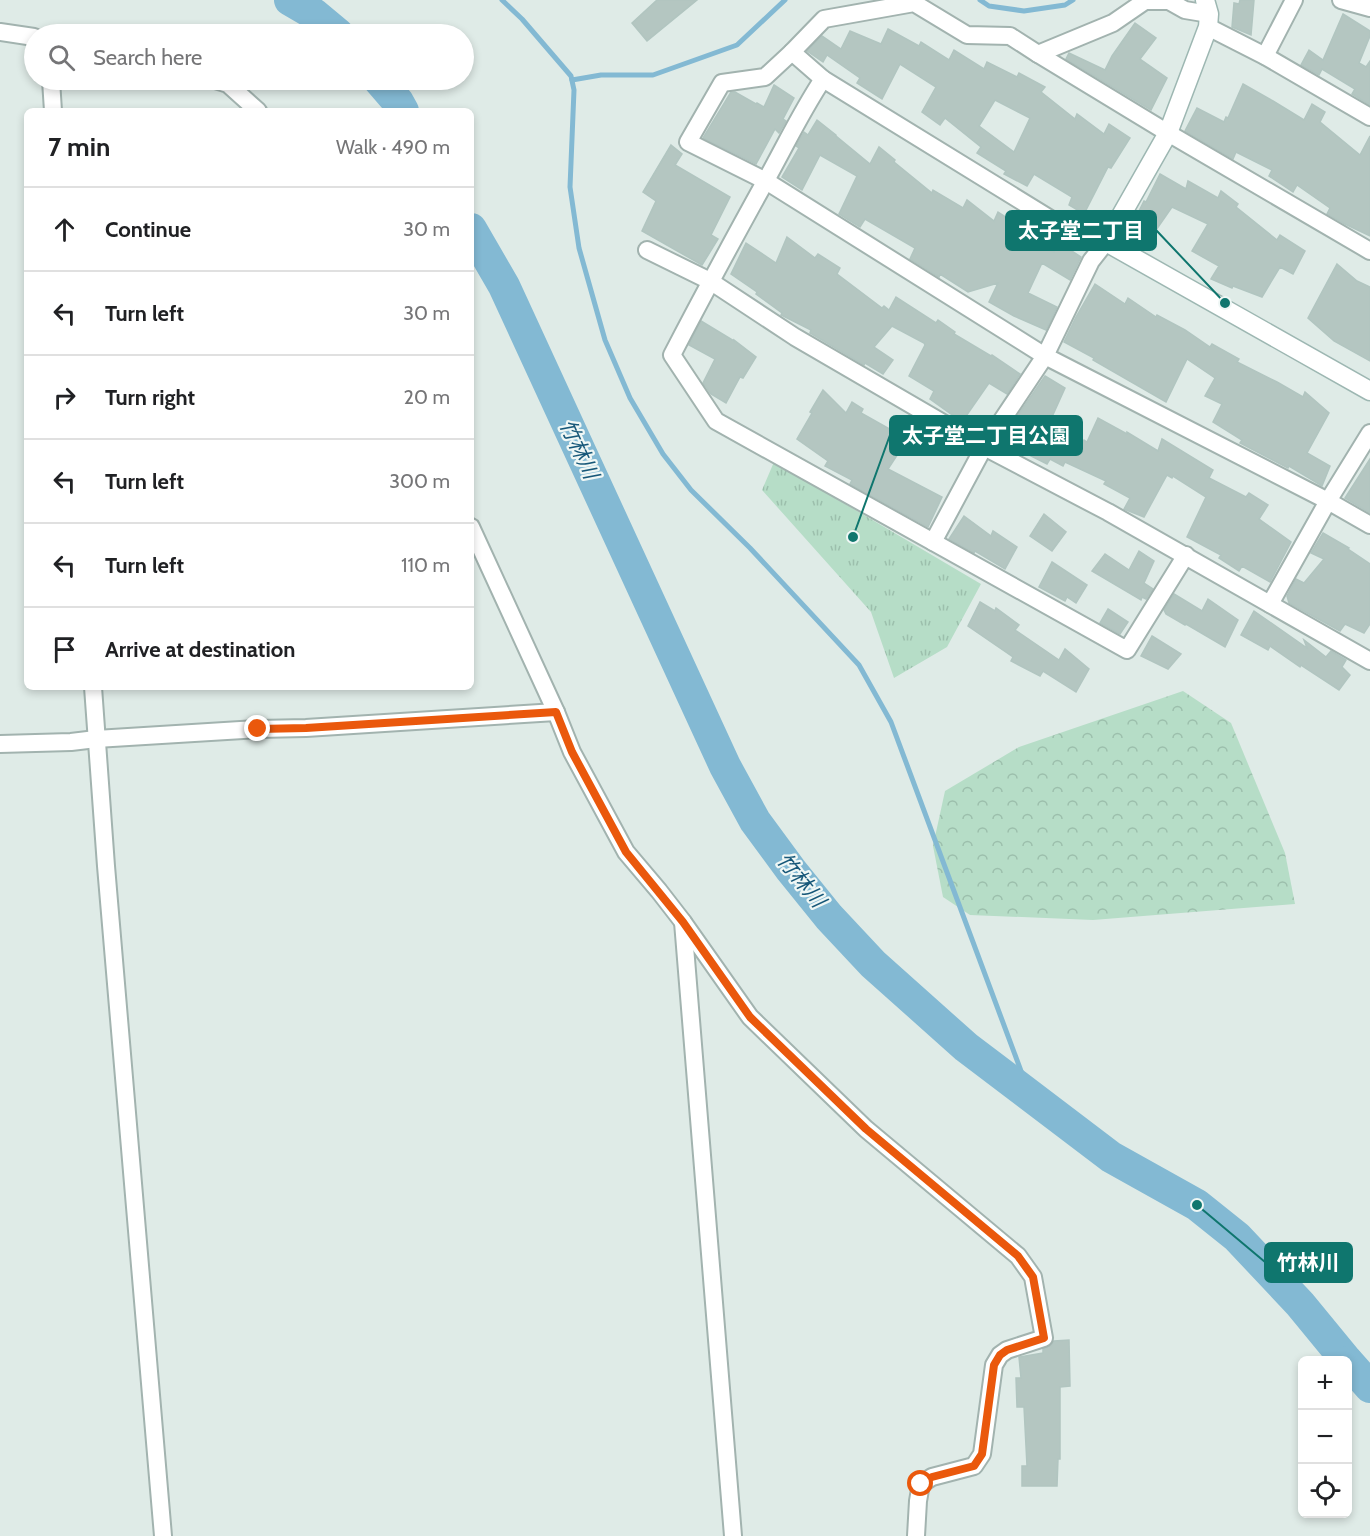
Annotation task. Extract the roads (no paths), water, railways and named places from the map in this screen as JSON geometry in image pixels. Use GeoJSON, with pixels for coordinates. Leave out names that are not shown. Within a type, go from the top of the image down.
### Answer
{"type":"FeatureCollection","features":[{"type":"Feature","properties":{"kind":"street"},"geometry":{"type":"LineString","coordinates":[[1265,56],[1294,0]]}},
{"type":"Feature","properties":{"kind":"street"},"geometry":{"type":"LineString","coordinates":[[1341,0],[1370,8]]}},
{"type":"Feature","properties":{"kind":"street"},"geometry":{"type":"LineString","coordinates":[[1038,54],[1113,23],[1145,2],[1169,1],[1185,10],[1207,14],[1265,56],[1370,117]]}},
{"type":"Feature","properties":{"kind":"street"},"geometry":{"type":"LineString","coordinates":[[1370,251],[1168,133],[1010,36],[967,34],[914,3],[824,19],[765,76],[722,83],[688,142],[766,181],[1045,356],[1328,501],[1370,525]]}},
{"type":"Feature","properties":{"kind":"street"},"geometry":{"type":"LineString","coordinates":[[933,542],[984,447],[1045,356],[1091,261],[1106,242],[1168,133],[1207,14]]}},
{"type":"Feature","properties":{"kind":"street"},"geometry":{"type":"LineString","coordinates":[[0,32],[24,36]]}},
{"type":"Feature","properties":{"kind":"street"},"geometry":{"type":"LineString","coordinates":[[792,52],[823,79],[1083,239],[1106,242],[1370,391]]}},
{"type":"Feature","properties":{"kind":"street"},"geometry":{"type":"LineString","coordinates":[[823,79],[710,280],[672,355],[716,421],[1127,650],[1186,555]]}},
{"type":"Feature","properties":{"kind":"street"},"geometry":{"type":"LineString","coordinates":[[52,90],[53,108]]}},
{"type":"Feature","properties":{"kind":"street"},"geometry":{"type":"LineString","coordinates":[[235,90],[255,108]]}},
{"type":"Feature","properties":{"kind":"street"},"geometry":{"type":"LineString","coordinates":[[647,250],[710,280],[795,337],[984,447],[1186,555],[1370,661]]}},
{"type":"Feature","properties":{"kind":"street"},"geometry":{"type":"LineString","coordinates":[[1270,604],[1328,501],[1370,433]]}},
{"type":"Feature","properties":{"kind":"street"},"geometry":{"type":"LineString","coordinates":[[474,534],[572,752],[626,852],[683,922],[750,1017],[866,1129],[1018,1256],[1033,1277],[1044,1338],[1007,1350],[1000,1355],[994,1365],[982,1454],[974,1466],[932,1477],[921,1484],[916,1536]]}},
{"type":"Feature","properties":{"kind":"street"},"geometry":{"type":"LineString","coordinates":[[93,690],[163,1536]]}},
{"type":"Feature","properties":{"kind":"street"},"geometry":{"type":"LineString","coordinates":[[0,744],[71,742],[556,712]]}},
{"type":"Feature","properties":{"kind":"street"},"geometry":{"type":"LineString","coordinates":[[683,922],[733,1536]]}},
{"type":"Feature","properties":{"kind":"waterway","name":"竹林川"},"geometry":{"type":"LineString","coordinates":[[290,0],[326,24]]}},
{"type":"Feature","properties":{"kind":"waterway"},"geometry":{"type":"LineString","coordinates":[[502,0],[522,19],[571,76],[574,90],[570,187],[579,248],[605,340],[630,398],[663,454],[691,490],[750,548],[859,665],[891,722],[1028,1094]]}},
{"type":"Feature","properties":{"kind":"waterway"},"geometry":{"type":"LineString","coordinates":[[572,80],[601,75],[653,75],[737,45],[785,0]]}},
{"type":"Feature","properties":{"kind":"waterway"},"geometry":{"type":"LineString","coordinates":[[980,0],[989,6],[1024,11],[1065,5],[1073,0]]}},
{"type":"Feature","properties":{"kind":"waterway","name":"竹林川"},"geometry":{"type":"LineString","coordinates":[[388,90],[401,108]]}},
{"type":"Feature","properties":{"kind":"waterway","name":"竹林川"},"geometry":{"type":"LineString","coordinates":[[474,234],[504,286],[725,766],[755,821],[791,870],[829,917],[873,964],[966,1047],[1111,1157],[1197,1205],[1237,1237],[1300,1304],[1343,1356]]}},
{"type":"Feature","properties":{"kind":"waterway","name":"竹林川"},"geometry":{"type":"LineString","coordinates":[[1352,1367],[1370,1387]]}},
{"type":"Feature","properties":{"kind":"place","name":"太子堂二丁目"},"geometry":{"type":"Point","coordinates":[1225,303]}},
{"type":"Feature","properties":{"kind":"place","name":"太子堂二丁目公園"},"geometry":{"type":"Point","coordinates":[853,537]}},
{"type":"Feature","properties":{"kind":"place","name":"竹林川"},"geometry":{"type":"Point","coordinates":[1197,1205]}}]}
